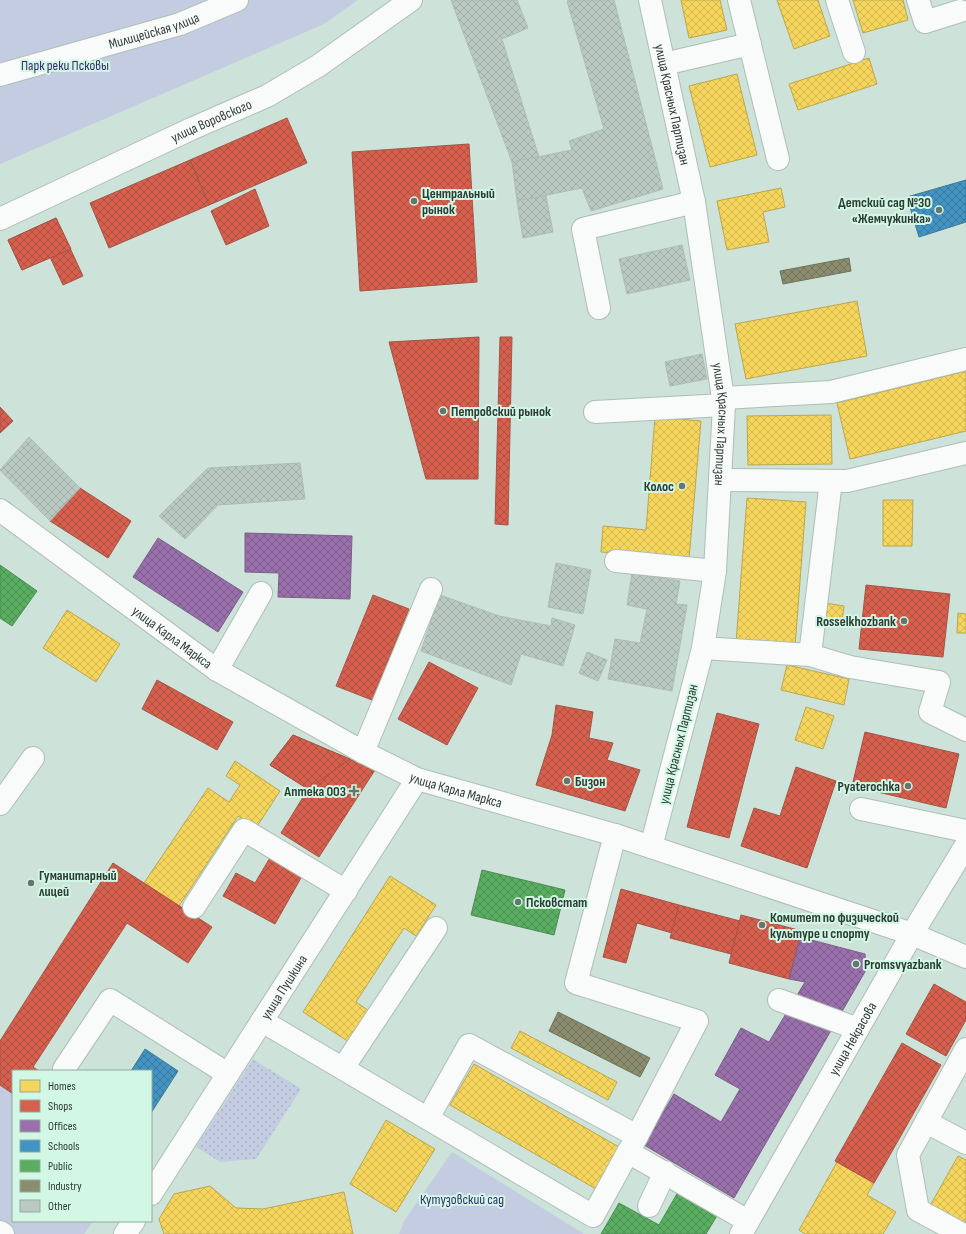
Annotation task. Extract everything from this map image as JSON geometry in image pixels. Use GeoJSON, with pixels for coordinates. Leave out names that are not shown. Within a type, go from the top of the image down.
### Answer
{"type":"FeatureCollection","features":[{"type":"Feature","properties":{"kind":"street","name":"Милицейская улица"},"geometry":{"type":"LineString","coordinates":[[0,75],[180,24],[237,0]]}},
{"type":"Feature","properties":{"kind":"street","name":"улица Воровского"},"geometry":{"type":"LineString","coordinates":[[0,219],[191,129],[267,96],[318,66],[410,0]]}},
{"type":"Feature","properties":{"kind":"street","name":"улица Красных Партизан"},"geometry":{"type":"LineString","coordinates":[[650,0],[694,202],[724,401],[715,571],[703,648],[651,847]]}},
{"type":"Feature","properties":{"kind":"street"},"geometry":{"type":"LineString","coordinates":[[739,0],[778,160]]}},
{"type":"Feature","properties":{"kind":"street"},"geometry":{"type":"LineString","coordinates":[[837,0],[854,52]]}},
{"type":"Feature","properties":{"kind":"street"},"geometry":{"type":"LineString","coordinates":[[918,0],[925,22],[960,11]]}},
{"type":"Feature","properties":{"kind":"street"},"geometry":{"type":"LineString","coordinates":[[664,64],[750,44]]}},
{"type":"Feature","properties":{"kind":"street"},"geometry":{"type":"LineString","coordinates":[[599,308],[583,229],[694,202]]}},
{"type":"Feature","properties":{"kind":"street"},"geometry":{"type":"LineString","coordinates":[[595,412],[831,392],[966,359]]}},
{"type":"Feature","properties":{"kind":"street"},"geometry":{"type":"LineString","coordinates":[[720,480],[847,481],[966,453]]}},
{"type":"Feature","properties":{"kind":"street"},"geometry":{"type":"LineString","coordinates":[[810,655],[831,481]]}},
{"type":"Feature","properties":{"kind":"street","name":"улица Карла Маркса"},"geometry":{"type":"LineString","coordinates":[[0,510],[217,670],[363,752],[417,779],[615,835],[912,934],[966,957]]}},
{"type":"Feature","properties":{"kind":"street"},"geometry":{"type":"LineString","coordinates":[[616,561],[715,571]]}},
{"type":"Feature","properties":{"kind":"street"},"geometry":{"type":"LineString","coordinates":[[363,752],[431,589]]}},
{"type":"Feature","properties":{"kind":"street"},"geometry":{"type":"LineString","coordinates":[[217,670],[260,593]]}},
{"type":"Feature","properties":{"kind":"street"},"geometry":{"type":"LineString","coordinates":[[703,648],[810,655],[850,667],[938,682],[930,712],[966,730]]}},
{"type":"Feature","properties":{"kind":"street"},"geometry":{"type":"LineString","coordinates":[[0,804],[33,758]]}},
{"type":"Feature","properties":{"kind":"street","name":"улица Пушкина"},"geometry":{"type":"LineString","coordinates":[[152,1192],[417,779]]}},
{"type":"Feature","properties":{"kind":"street"},"geometry":{"type":"LineString","coordinates":[[860,809],[966,831]]}},
{"type":"Feature","properties":{"kind":"street"},"geometry":{"type":"LineString","coordinates":[[194,907],[244,830],[346,891]]}},
{"type":"Feature","properties":{"kind":"street"},"geometry":{"type":"LineString","coordinates":[[262,1021],[594,1216],[696,1021],[576,982],[615,835]]}},
{"type":"Feature","properties":{"kind":"street","name":"улица Некрасова"},"geometry":{"type":"LineString","coordinates":[[745,1227],[912,934],[966,845]]}},
{"type":"Feature","properties":{"kind":"street"},"geometry":{"type":"LineString","coordinates":[[343,1068],[436,928]]}},
{"type":"Feature","properties":{"kind":"street"},"geometry":{"type":"LineString","coordinates":[[64,1069],[110,1000],[228,1074]]}},
{"type":"Feature","properties":{"kind":"street"},"geometry":{"type":"LineString","coordinates":[[779,1000],[858,1029]]}},
{"type":"Feature","properties":{"kind":"street"},"geometry":{"type":"LineString","coordinates":[[428,1118],[469,1045],[633,1144],[665,1172],[745,1227]]}},
{"type":"Feature","properties":{"kind":"street"},"geometry":{"type":"LineString","coordinates":[[962,1234],[918,1210],[908,1155],[966,1049]]}},
{"type":"Feature","properties":{"kind":"street"},"geometry":{"type":"LineString","coordinates":[[926,1122],[966,1143]]}},
{"type":"Feature","properties":{"kind":"street"},"geometry":{"type":"LineString","coordinates":[[649,1206],[665,1172]]}},
{"type":"Feature","properties":{"kind":"street"},"geometry":{"type":"LineString","coordinates":[[125,1234],[133,1222]]}},
{"type":"Feature","properties":{"kind":"green space","name":"Парк реки Псковы"},"geometry":{"type":"Polygon","coordinates":[[[0,0],[358,0],[324,24],[0,164],[0,0]]]}},
{"type":"Feature","properties":{"kind":"green space"},"geometry":{"type":"Polygon","coordinates":[[[253,1059],[301,1089],[256,1159],[220,1162],[196,1147],[253,1059]]]}},
{"type":"Feature","properties":{"kind":"green space"},"geometry":{"type":"Polygon","coordinates":[[[0,1085],[12,1093],[12,1222],[92,1222],[84,1234],[12,1234],[0,1226],[0,1085]]]}},
{"type":"Feature","properties":{"kind":"green space","name":"Кутузовский сад"},"geometry":{"type":"Polygon","coordinates":[[[452,1152],[584,1234],[399,1234],[404,1221],[452,1152]]]}},
{"type":"Feature","properties":{"kind":"building: Homes"},"geometry":{"type":"Polygon","coordinates":[[[681,0],[720,0],[727,30],[689,38],[681,0]]]}},
{"type":"Feature","properties":{"kind":"building: Homes"},"geometry":{"type":"Polygon","coordinates":[[[777,0],[818,0],[830,36],[794,49],[777,0]]]}},
{"type":"Feature","properties":{"kind":"building: Homes"},"geometry":{"type":"Polygon","coordinates":[[[853,0],[903,0],[908,20],[863,33],[853,0]]]}},
{"type":"Feature","properties":{"kind":"building: Homes"},"geometry":{"type":"Polygon","coordinates":[[[869,58],[877,84],[798,110],[789,84],[869,58]]]}},
{"type":"Feature","properties":{"kind":"building: Homes"},"geometry":{"type":"Polygon","coordinates":[[[737,74],[757,155],[710,167],[689,86],[737,74]]]}},
{"type":"Feature","properties":{"kind":"building: Homes"},"geometry":{"type":"Polygon","coordinates":[[[781,188],[785,207],[763,212],[769,242],[727,250],[717,201],[781,188]]]}},
{"type":"Feature","properties":{"kind":"building: Homes"},"geometry":{"type":"Polygon","coordinates":[[[857,301],[867,356],[746,379],[735,324],[857,301]]]}},
{"type":"Feature","properties":{"kind":"building: Homes"},"geometry":{"type":"Polygon","coordinates":[[[966,371],[966,431],[850,459],[837,403],[966,371]]]}},
{"type":"Feature","properties":{"kind":"building: Homes"},"geometry":{"type":"Polygon","coordinates":[[[831,415],[832,464],[748,465],[747,416],[831,415]]]}},
{"type":"Feature","properties":{"kind":"building: Homes"},"geometry":{"type":"Polygon","coordinates":[[[655,417],[701,421],[689,559],[601,552],[603,526],[646,530],[655,417]]]}},
{"type":"Feature","properties":{"kind":"building: Homes"},"geometry":{"type":"Polygon","coordinates":[[[747,498],[806,502],[795,647],[736,643],[747,498]]]}},
{"type":"Feature","properties":{"kind":"building: Homes"},"geometry":{"type":"Polygon","coordinates":[[[883,500],[913,500],[912,546],[883,546],[883,500]]]}},
{"type":"Feature","properties":{"kind":"building: Homes"},"geometry":{"type":"Polygon","coordinates":[[[825,603],[844,606],[842,622],[823,620],[825,603]]]}},
{"type":"Feature","properties":{"kind":"building: Homes"},"geometry":{"type":"Polygon","coordinates":[[[67,610],[120,644],[96,682],[43,648],[67,610]]]}},
{"type":"Feature","properties":{"kind":"building: Homes"},"geometry":{"type":"Polygon","coordinates":[[[958,613],[966,614],[966,633],[957,633],[958,613]]]}},
{"type":"Feature","properties":{"kind":"building: Homes"},"geometry":{"type":"Polygon","coordinates":[[[787,665],[849,679],[844,705],[781,690],[787,665]]]}},
{"type":"Feature","properties":{"kind":"building: Homes"},"geometry":{"type":"Polygon","coordinates":[[[806,707],[834,716],[823,749],[795,740],[806,707]]]}},
{"type":"Feature","properties":{"kind":"building: Homes"},"geometry":{"type":"Polygon","coordinates":[[[235,761],[280,791],[256,828],[238,816],[179,906],[144,883],[208,788],[229,802],[240,785],[226,776],[235,761]]]}},
{"type":"Feature","properties":{"kind":"building: Homes"},"geometry":{"type":"Polygon","coordinates":[[[390,876],[436,905],[416,936],[404,928],[356,1002],[369,1011],[349,1042],[303,1012],[390,876]]]}},
{"type":"Feature","properties":{"kind":"building: Homes"},"geometry":{"type":"Polygon","coordinates":[[[520,1031],[617,1082],[608,1100],[511,1048],[520,1031]]]}},
{"type":"Feature","properties":{"kind":"building: Homes"},"geometry":{"type":"Polygon","coordinates":[[[474,1064],[619,1147],[596,1189],[450,1105],[474,1064]]]}},
{"type":"Feature","properties":{"kind":"building: Homes"},"geometry":{"type":"Polygon","coordinates":[[[386,1120],[435,1149],[396,1212],[350,1184],[386,1120]]]}},
{"type":"Feature","properties":{"kind":"building: Homes"},"geometry":{"type":"Polygon","coordinates":[[[958,1156],[966,1160],[966,1224],[931,1204],[958,1156]]]}},
{"type":"Feature","properties":{"kind":"building: Homes"},"geometry":{"type":"Polygon","coordinates":[[[837,1162],[874,1183],[867,1195],[896,1212],[883,1234],[805,1234],[799,1230],[837,1162]]]}},
{"type":"Feature","properties":{"kind":"building: Homes"},"geometry":{"type":"Polygon","coordinates":[[[210,1186],[236,1208],[263,1209],[344,1192],[353,1234],[164,1234],[159,1219],[174,1194],[210,1186]]]}},
{"type":"Feature","properties":{"kind":"building: Shops"},"geometry":{"type":"Polygon","coordinates":[[[287,118],[307,163],[209,205],[190,160],[287,118]]]}},
{"type":"Feature","properties":{"kind":"building: Shops","name":"Центральный рынок"},"geometry":{"type":"Polygon","coordinates":[[[469,144],[477,282],[360,291],[352,152],[469,144]]]}},
{"type":"Feature","properties":{"kind":"building: Shops"},"geometry":{"type":"Polygon","coordinates":[[[190,160],[209,205],[109,248],[90,203],[190,160]]]}},
{"type":"Feature","properties":{"kind":"building: Shops"},"geometry":{"type":"Polygon","coordinates":[[[255,189],[269,226],[226,245],[211,211],[255,189]]]}},
{"type":"Feature","properties":{"kind":"building: Shops"},"geometry":{"type":"Polygon","coordinates":[[[56,218],[83,276],[63,285],[50,257],[22,270],[8,240],[56,218]]]}},
{"type":"Feature","properties":{"kind":"building: Shops"},"geometry":{"type":"Polygon","coordinates":[[[56,218],[71,249],[22,270],[8,240],[56,218]]]}},
{"type":"Feature","properties":{"kind":"building: Shops","name":"Петровский рынок"},"geometry":{"type":"Polygon","coordinates":[[[479,337],[478,479],[426,479],[389,342],[479,337]]]}},
{"type":"Feature","properties":{"kind":"building: Shops"},"geometry":{"type":"Polygon","coordinates":[[[500,337],[512,337],[508,525],[495,524],[500,337]]]}},
{"type":"Feature","properties":{"kind":"building: Shops"},"geometry":{"type":"Polygon","coordinates":[[[0,407],[13,421],[0,433],[0,407]]]}},
{"type":"Feature","properties":{"kind":"building: Shops"},"geometry":{"type":"Polygon","coordinates":[[[80,488],[131,521],[108,558],[50,521],[80,488]]]}},
{"type":"Feature","properties":{"kind":"building: Shops","name":"Rosselkhozbank"},"geometry":{"type":"Polygon","coordinates":[[[866,585],[950,594],[943,657],[859,649],[866,585]]]}},
{"type":"Feature","properties":{"kind":"building: Shops"},"geometry":{"type":"Polygon","coordinates":[[[373,595],[409,609],[372,700],[336,686],[373,595]]]}},
{"type":"Feature","properties":{"kind":"building: Shops"},"geometry":{"type":"Polygon","coordinates":[[[429,662],[478,688],[447,745],[398,719],[429,662]]]}},
{"type":"Feature","properties":{"kind":"building: Shops"},"geometry":{"type":"Polygon","coordinates":[[[157,680],[233,722],[217,750],[142,709],[157,680]]]}},
{"type":"Feature","properties":{"kind":"building: Shops"},"geometry":{"type":"Polygon","coordinates":[[[556,705],[593,712],[589,738],[613,743],[607,760],[640,770],[625,811],[536,785],[552,735],[556,705]]]}},
{"type":"Feature","properties":{"kind":"building: Shops"},"geometry":{"type":"Polygon","coordinates":[[[717,713],[759,724],[729,838],[687,827],[717,713]]]}},
{"type":"Feature","properties":{"kind":"building: Shops"},"geometry":{"type":"Polygon","coordinates":[[[865,732],[959,754],[946,808],[852,786],[865,732]]]}},
{"type":"Feature","properties":{"kind":"building: Shops"},"geometry":{"type":"Polygon","coordinates":[[[293,735],[375,770],[319,857],[281,833],[308,789],[270,765],[293,735]]]}},
{"type":"Feature","properties":{"kind":"building: Shops"},"geometry":{"type":"Polygon","coordinates":[[[293,735],[350,759],[308,789],[270,765],[293,735]]]}},
{"type":"Feature","properties":{"kind":"building: Shops"},"geometry":{"type":"Polygon","coordinates":[[[796,767],[836,781],[807,868],[741,846],[754,808],[780,816],[796,767]]]}},
{"type":"Feature","properties":{"kind":"building: Shops"},"geometry":{"type":"Polygon","coordinates":[[[274,851],[306,869],[275,924],[223,896],[236,873],[255,883],[274,851]]]}},
{"type":"Feature","properties":{"kind":"building: Shops"},"geometry":{"type":"Polygon","coordinates":[[[113,863],[212,927],[188,963],[127,923],[33,1067],[38,1070],[12,1070],[12,1093],[0,1085],[0,1041],[113,863]]]}},
{"type":"Feature","properties":{"kind":"building: Shops"},"geometry":{"type":"Polygon","coordinates":[[[621,889],[679,905],[672,933],[637,923],[626,963],[603,957],[621,889]]]}},
{"type":"Feature","properties":{"kind":"building: Shops"},"geometry":{"type":"Polygon","coordinates":[[[679,905],[740,921],[731,954],[670,938],[679,905]]]}},
{"type":"Feature","properties":{"kind":"building: Shops"},"geometry":{"type":"Polygon","coordinates":[[[741,915],[802,931],[789,979],[729,963],[741,915]]]}},
{"type":"Feature","properties":{"kind":"building: Shops"},"geometry":{"type":"Polygon","coordinates":[[[934,984],[966,1002],[966,1020],[946,1056],[906,1034],[934,984]]]}},
{"type":"Feature","properties":{"kind":"building: Shops"},"geometry":{"type":"Polygon","coordinates":[[[902,1043],[941,1065],[874,1183],[835,1161],[902,1043]]]}},
{"type":"Feature","properties":{"kind":"building: Offices"},"geometry":{"type":"Polygon","coordinates":[[[245,533],[352,536],[350,599],[278,597],[279,573],[245,572],[245,533]]]}},
{"type":"Feature","properties":{"kind":"building: Offices"},"geometry":{"type":"Polygon","coordinates":[[[158,538],[243,592],[218,632],[133,577],[158,538]]]}},
{"type":"Feature","properties":{"kind":"building: Offices"},"geometry":{"type":"Polygon","coordinates":[[[800,937],[865,954],[866,970],[734,1198],[644,1145],[674,1094],[721,1122],[740,1089],[715,1075],[741,1028],[769,1042],[805,982],[789,979],[800,937]]]}},
{"type":"Feature","properties":{"kind":"building: Schools","name":"Детский сад №30 «Жемчужинка»"},"geometry":{"type":"Polygon","coordinates":[[[966,180],[966,222],[919,237],[907,197],[966,180]]]}},
{"type":"Feature","properties":{"kind":"building: Schools"},"geometry":{"type":"Polygon","coordinates":[[[145,1049],[178,1071],[152,1111],[152,1070],[132,1070],[145,1049]]]}},
{"type":"Feature","properties":{"kind":"building: Public"},"geometry":{"type":"Polygon","coordinates":[[[0,565],[37,591],[12,626],[0,618],[0,565]]]}},
{"type":"Feature","properties":{"kind":"building: Public","name":"Псковстат"},"geometry":{"type":"Polygon","coordinates":[[[482,870],[565,890],[554,935],[471,915],[482,870]]]}},
{"type":"Feature","properties":{"kind":"building: Public"},"geometry":{"type":"Polygon","coordinates":[[[678,1192],[718,1214],[706,1234],[601,1234],[619,1203],[659,1225],[678,1192]]]}},
{"type":"Feature","properties":{"kind":"building: Industry"},"geometry":{"type":"Polygon","coordinates":[[[849,258],[851,271],[783,284],[780,271],[849,258]]]}},
{"type":"Feature","properties":{"kind":"building: Industry"},"geometry":{"type":"Polygon","coordinates":[[[558,1012],[650,1058],[640,1077],[549,1031],[558,1012]]]}},
{"type":"Feature","properties":{"kind":"building: Other"},"geometry":{"type":"Polygon","coordinates":[[[451,0],[517,0],[528,28],[502,39],[539,157],[512,162],[451,0]]]}},
{"type":"Feature","properties":{"kind":"building: Other"},"geometry":{"type":"Polygon","coordinates":[[[614,0],[663,189],[591,211],[582,188],[517,201],[512,162],[572,150],[569,141],[604,129],[567,1],[614,0]]]}},
{"type":"Feature","properties":{"kind":"building: Other"},"geometry":{"type":"Polygon","coordinates":[[[546,196],[553,232],[523,238],[517,201],[546,196]]]}},
{"type":"Feature","properties":{"kind":"building: Other"},"geometry":{"type":"Polygon","coordinates":[[[682,245],[690,280],[627,294],[619,259],[682,245]]]}},
{"type":"Feature","properties":{"kind":"building: Other"},"geometry":{"type":"Polygon","coordinates":[[[702,354],[707,379],[670,386],[665,362],[702,354]]]}},
{"type":"Feature","properties":{"kind":"building: Other"},"geometry":{"type":"Polygon","coordinates":[[[29,437],[80,488],[50,521],[0,470],[29,437]]]}},
{"type":"Feature","properties":{"kind":"building: Other"},"geometry":{"type":"Polygon","coordinates":[[[300,463],[305,499],[218,505],[185,539],[159,516],[208,468],[300,463]]]}},
{"type":"Feature","properties":{"kind":"building: Other"},"geometry":{"type":"Polygon","coordinates":[[[556,563],[591,570],[583,614],[548,607],[556,563]]]}},
{"type":"Feature","properties":{"kind":"building: Other"},"geometry":{"type":"Polygon","coordinates":[[[632,573],[680,581],[676,604],[687,605],[672,691],[608,679],[615,639],[640,643],[647,609],[627,605],[632,573]]]}},
{"type":"Feature","properties":{"kind":"building: Other"},"geometry":{"type":"Polygon","coordinates":[[[440,595],[499,616],[551,626],[552,618],[575,625],[563,666],[521,654],[511,685],[421,651],[440,595]]]}},
{"type":"Feature","properties":{"kind":"building: Other"},"geometry":{"type":"Polygon","coordinates":[[[587,652],[607,660],[598,681],[579,673],[587,652]]]}},
{"type":"Feature","properties":{"kind":"place","name":"Центральный рынок"},"geometry":{"type":"Point","coordinates":[414,201]}},
{"type":"Feature","properties":{"kind":"place","name":"Детский сад №30 «Жемчужинка»"},"geometry":{"type":"Point","coordinates":[939,210]}},
{"type":"Feature","properties":{"kind":"place","name":"Петровский рынок"},"geometry":{"type":"Point","coordinates":[443,411]}},
{"type":"Feature","properties":{"kind":"place","name":"Колос"},"geometry":{"type":"Point","coordinates":[682,486]}},
{"type":"Feature","properties":{"kind":"place","name":"Rosselkhozbank"},"geometry":{"type":"Point","coordinates":[904,621]}},
{"type":"Feature","properties":{"kind":"place","name":"Бизон"},"geometry":{"type":"Point","coordinates":[567,781]}},
{"type":"Feature","properties":{"kind":"place","name":"Pyaterochka"},"geometry":{"type":"Point","coordinates":[908,786]}},
{"type":"Feature","properties":{"kind":"place","name":"Аптека 003"},"geometry":{"type":"Point","coordinates":[354,791]}},
{"type":"Feature","properties":{"kind":"place","name":"Гуманитарный лицей"},"geometry":{"type":"Point","coordinates":[31,883]}},
{"type":"Feature","properties":{"kind":"place","name":"Псковстат"},"geometry":{"type":"Point","coordinates":[518,902]}},
{"type":"Feature","properties":{"kind":"place","name":"Комитет по физической культуре и спорту"},"geometry":{"type":"Point","coordinates":[762,925]}},
{"type":"Feature","properties":{"kind":"place","name":"Promsvyazbank"},"geometry":{"type":"Point","coordinates":[856,964]}}]}
